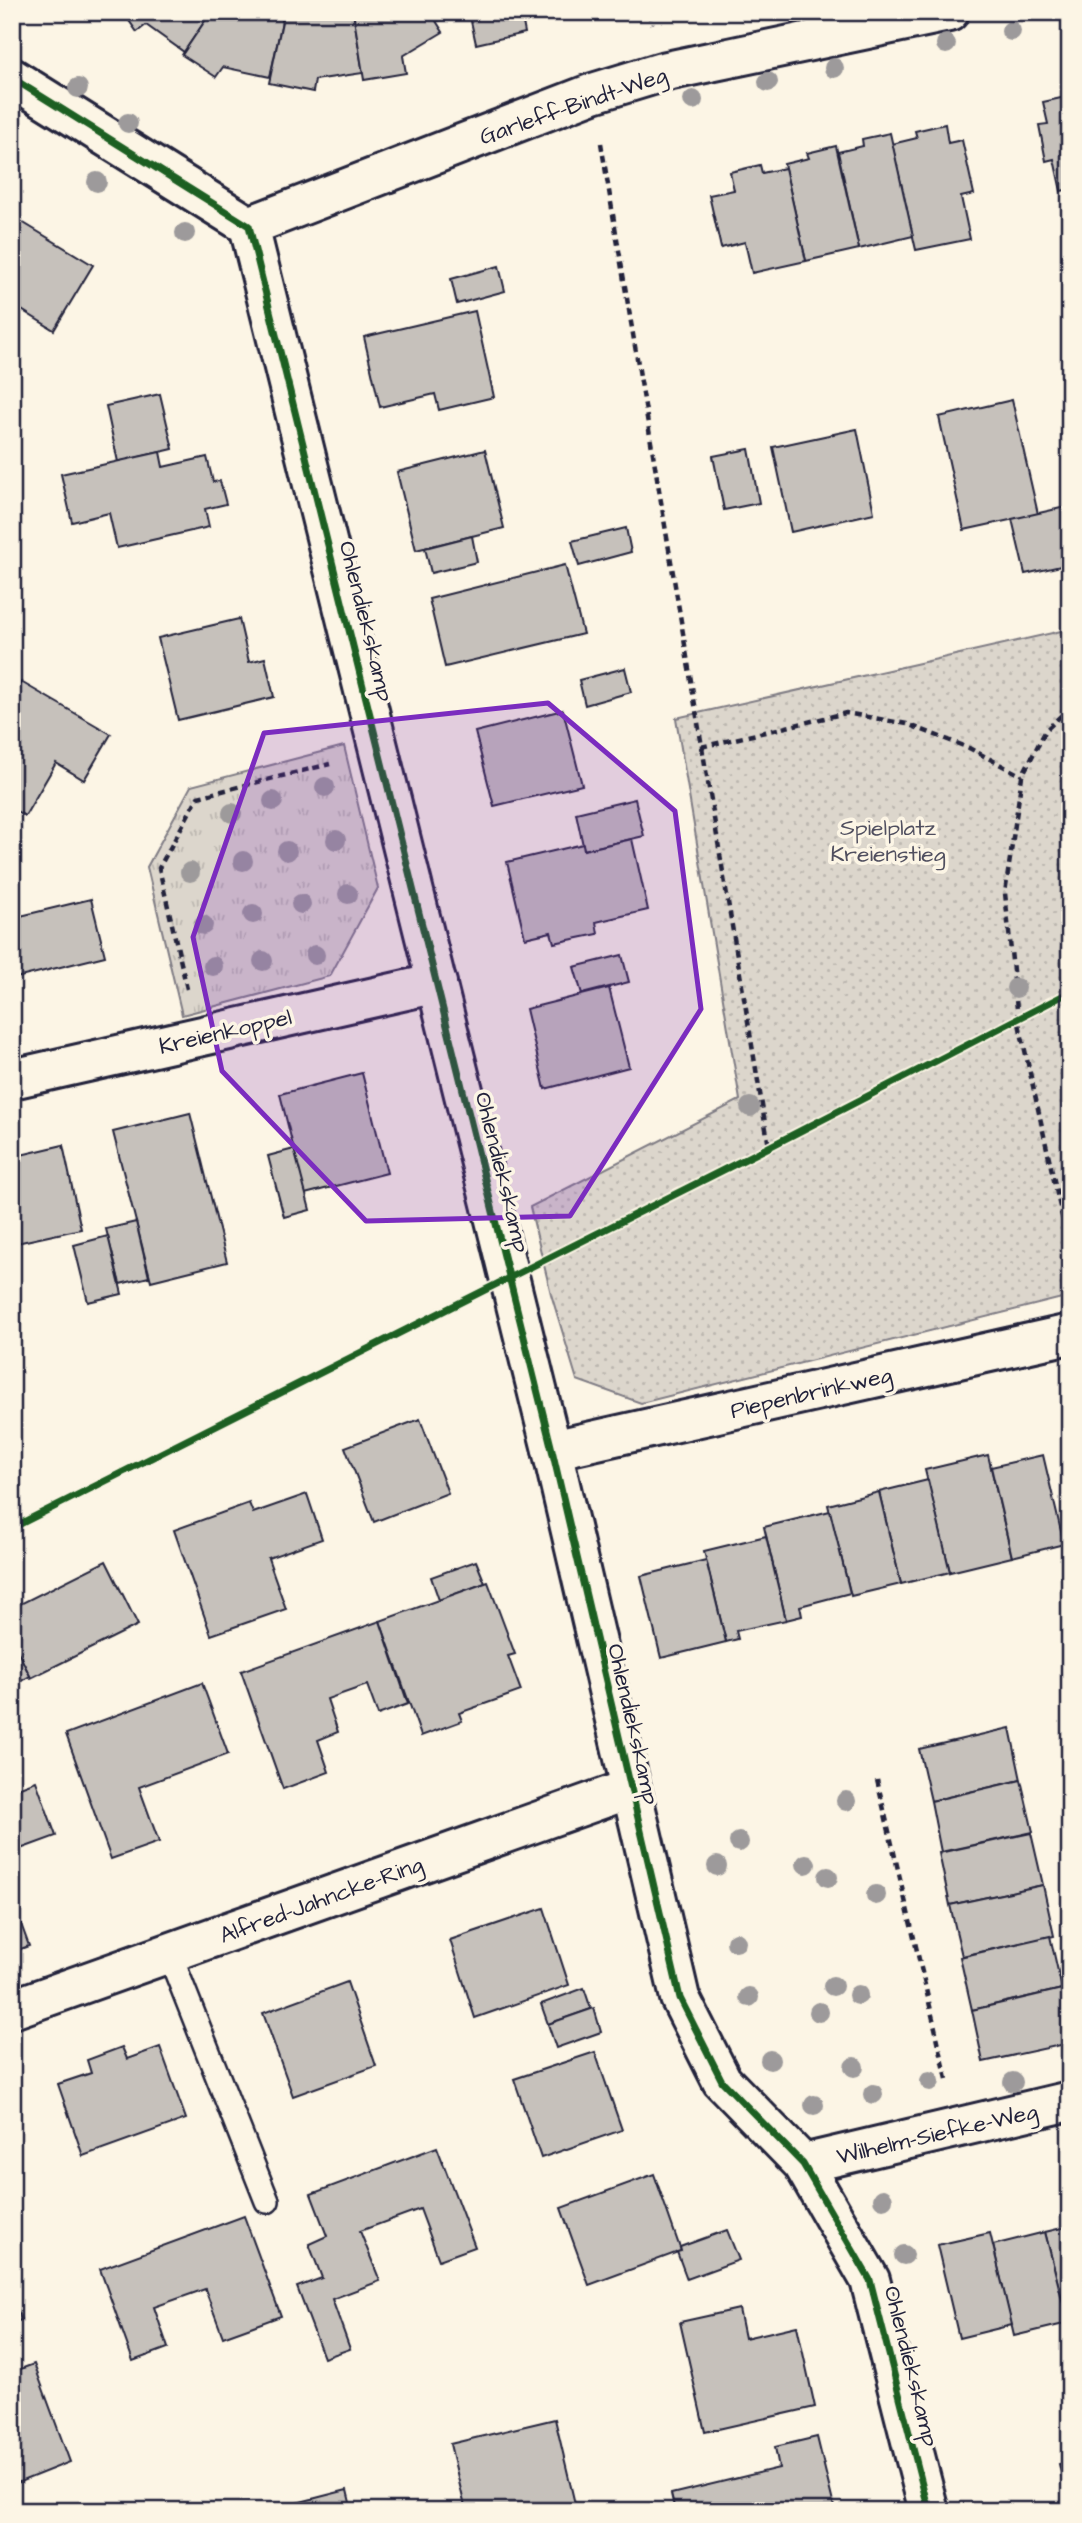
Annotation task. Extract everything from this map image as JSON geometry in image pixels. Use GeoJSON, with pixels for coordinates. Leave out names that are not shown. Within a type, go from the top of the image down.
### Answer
{"type":"FeatureCollection","features":[{"type":"Feature","properties":{"kind":"street","name":"Garleff-Bindt-Weg"},"geometry":{"type":"LineString","coordinates":[[249,226],[593,93],[662,72],[949,12]]}},
{"type":"Feature","properties":{"kind":"street"},"geometry":{"type":"LineString","coordinates":[[12,78],[249,226]]}},
{"type":"Feature","properties":{"kind":"street","name":"Ohlendiekskamp"},"geometry":{"type":"LineString","coordinates":[[249,226],[552,1451],[680,1998],[722,2081],[803,2164],[870,2280],[929,2511]]}},
{"type":"Feature","properties":{"kind":"street","name":"Kreienkoppel"},"geometry":{"type":"LineString","coordinates":[[12,1079],[437,983]]}},
{"type":"Feature","properties":{"kind":"street","name":"Piepenbrinkweg"},"geometry":{"type":"LineString","coordinates":[[552,1451],[1070,1334]]}},
{"type":"Feature","properties":{"kind":"street","name":"Alfred-Jahncke-Ring"},"geometry":{"type":"LineString","coordinates":[[12,2009],[629,1789]]}},
{"type":"Feature","properties":{"kind":"street","name":"Wilhelm-Siefke-Weg"},"geometry":{"type":"LineString","coordinates":[[803,2164],[1070,2101]]}},
{"type":"Feature","properties":{"kind":"lane"},"geometry":{"type":"LineString","coordinates":[[169,1953],[267,2201]]}},
{"type":"Feature","properties":{"kind":"path"},"geometry":{"type":"LineString","coordinates":[[593,93],[769,1147]]}},
{"type":"Feature","properties":{"kind":"path"},"geometry":{"type":"LineString","coordinates":[[1070,707],[1046,730],[1022,776],[1005,894],[1018,1019],[1070,1252]]}},
{"type":"Feature","properties":{"kind":"path"},"geometry":{"type":"LineString","coordinates":[[701,747],[846,713],[907,724],[969,748],[1022,776]]}},
{"type":"Feature","properties":{"kind":"path"},"geometry":{"type":"LineString","coordinates":[[198,1038],[159,868],[198,797],[380,752]]}},
{"type":"Feature","properties":{"kind":"path"},"geometry":{"type":"LineString","coordinates":[[877,1780],[958,2127]]}},
{"type":"Feature","properties":{"kind":"highlighted area"},"geometry":{"type":"Polygon","coordinates":[[[548,703],[675,811],[701,1009],[570,1216],[366,1221],[222,1071],[193,937],[264,733],[548,703]]]}},
{"type":"Feature","properties":{"kind":"green space","name":"Spielplatz Kreienstieg"},"geometry":{"type":"Polygon","coordinates":[[[1070,629],[1070,1296],[641,1403],[577,1380],[551,1294],[530,1207],[740,1100],[676,718],[1070,629]]]}},
{"type":"Feature","properties":{"kind":"green space"},"geometry":{"type":"Polygon","coordinates":[[[344,746],[378,888],[330,976],[182,1015],[147,867],[191,786],[344,746]]]}},
{"type":"Feature","properties":{"kind":"building"},"geometry":{"type":"Polygon","coordinates":[[[123,12],[211,12],[184,52],[146,25],[137,32],[123,12]]]}},
{"type":"Feature","properties":{"kind":"building"},"geometry":{"type":"Polygon","coordinates":[[[211,12],[284,12],[270,77],[223,67],[216,77],[182,55],[211,12]]]}},
{"type":"Feature","properties":{"kind":"building"},"geometry":{"type":"Polygon","coordinates":[[[284,12],[353,12],[363,73],[315,80],[313,92],[269,83],[284,12]]]}},
{"type":"Feature","properties":{"kind":"building"},"geometry":{"type":"Polygon","coordinates":[[[353,12],[469,14],[436,21],[443,32],[403,56],[406,73],[364,80],[353,12]]]}},
{"type":"Feature","properties":{"kind":"building"},"geometry":{"type":"Polygon","coordinates":[[[469,12],[521,12],[525,33],[476,44],[469,12]]]}},
{"type":"Feature","properties":{"kind":"building"},"geometry":{"type":"Polygon","coordinates":[[[1070,96],[1070,189],[1061,191],[1054,159],[1046,161],[1039,125],[1048,124],[1043,102],[1070,96]]]}},
{"type":"Feature","properties":{"kind":"building"},"geometry":{"type":"Polygon","coordinates":[[[945,124],[948,143],[962,140],[974,194],[961,197],[970,239],[916,250],[892,144],[917,138],[915,131],[945,124]]]}},
{"type":"Feature","properties":{"kind":"building"},"geometry":{"type":"Polygon","coordinates":[[[890,133],[913,236],[859,249],[838,152],[863,146],[862,139],[890,133]]]}},
{"type":"Feature","properties":{"kind":"building"},"geometry":{"type":"Polygon","coordinates":[[[836,146],[859,249],[806,261],[784,164],[809,158],[807,153],[836,146]]]}},
{"type":"Feature","properties":{"kind":"building"},"geometry":{"type":"Polygon","coordinates":[[[760,165],[762,173],[785,168],[806,261],[752,273],[745,242],[721,248],[709,195],[734,190],[730,172],[760,165]]]}},
{"type":"Feature","properties":{"kind":"building"},"geometry":{"type":"Polygon","coordinates":[[[12,216],[93,265],[54,330],[12,304],[12,216]]]}},
{"type":"Feature","properties":{"kind":"building"},"geometry":{"type":"Polygon","coordinates":[[[499,266],[505,291],[457,304],[451,279],[499,266]]]}},
{"type":"Feature","properties":{"kind":"building"},"geometry":{"type":"Polygon","coordinates":[[[475,311],[494,397],[439,410],[435,394],[380,407],[364,337],[475,311]]]}},
{"type":"Feature","properties":{"kind":"building"},"geometry":{"type":"Polygon","coordinates":[[[160,394],[173,449],[118,462],[106,406],[160,394]]]}},
{"type":"Feature","properties":{"kind":"building"},"geometry":{"type":"Polygon","coordinates":[[[1012,400],[1038,514],[964,530],[939,417],[1012,400]]]}},
{"type":"Feature","properties":{"kind":"building"},"geometry":{"type":"Polygon","coordinates":[[[857,429],[874,513],[791,532],[773,447],[857,429]]]}},
{"type":"Feature","properties":{"kind":"building"},"geometry":{"type":"Polygon","coordinates":[[[749,449],[759,503],[724,510],[713,456],[749,449]]]}},
{"type":"Feature","properties":{"kind":"building"},"geometry":{"type":"Polygon","coordinates":[[[485,450],[504,528],[416,550],[397,472],[485,450]]]}},
{"type":"Feature","properties":{"kind":"building"},"geometry":{"type":"Polygon","coordinates":[[[160,452],[163,467],[207,457],[213,482],[220,481],[226,504],[205,509],[209,527],[117,548],[109,513],[72,522],[61,474],[160,452]]]}},
{"type":"Feature","properties":{"kind":"building"},"geometry":{"type":"Polygon","coordinates":[[[1070,506],[1070,564],[1025,574],[1012,519],[1070,506]]]}},
{"type":"Feature","properties":{"kind":"building"},"geometry":{"type":"Polygon","coordinates":[[[626,528],[631,552],[579,566],[572,541],[626,528]]]}},
{"type":"Feature","properties":{"kind":"building"},"geometry":{"type":"Polygon","coordinates":[[[472,536],[477,562],[431,573],[425,548],[472,536]]]}},
{"type":"Feature","properties":{"kind":"building"},"geometry":{"type":"Polygon","coordinates":[[[565,565],[583,634],[445,667],[429,599],[565,565]]]}},
{"type":"Feature","properties":{"kind":"building"},"geometry":{"type":"Polygon","coordinates":[[[239,619],[249,662],[265,658],[274,697],[178,720],[158,638],[239,619]]]}},
{"type":"Feature","properties":{"kind":"building"},"geometry":{"type":"Polygon","coordinates":[[[625,668],[631,692],[585,705],[579,680],[625,668]]]}},
{"type":"Feature","properties":{"kind":"building"},"geometry":{"type":"Polygon","coordinates":[[[21,682],[111,734],[84,780],[56,763],[25,816],[12,809],[12,698],[21,682]]]}},
{"type":"Feature","properties":{"kind":"building"},"geometry":{"type":"Polygon","coordinates":[[[563,710],[582,785],[494,806],[475,732],[563,710]]]}},
{"type":"Feature","properties":{"kind":"building"},"geometry":{"type":"Polygon","coordinates":[[[635,799],[644,836],[584,850],[576,813],[635,799]]]}},
{"type":"Feature","properties":{"kind":"building"},"geometry":{"type":"Polygon","coordinates":[[[632,839],[648,910],[596,922],[598,934],[554,943],[551,932],[525,938],[507,862],[583,844],[584,850],[632,839]]]}},
{"type":"Feature","properties":{"kind":"building"},"geometry":{"type":"Polygon","coordinates":[[[91,899],[105,956],[12,979],[12,918],[91,899]]]}},
{"type":"Feature","properties":{"kind":"building"},"geometry":{"type":"Polygon","coordinates":[[[622,955],[629,982],[582,994],[574,967],[622,955]]]}},
{"type":"Feature","properties":{"kind":"building"},"geometry":{"type":"Polygon","coordinates":[[[609,988],[629,1067],[545,1089],[526,1009],[609,988]]]}},
{"type":"Feature","properties":{"kind":"building"},"geometry":{"type":"Polygon","coordinates":[[[362,1073],[387,1173],[305,1194],[280,1094],[362,1073]]]}},
{"type":"Feature","properties":{"kind":"building"},"geometry":{"type":"Polygon","coordinates":[[[190,1113],[227,1262],[151,1281],[113,1132],[190,1113]]]}},
{"type":"Feature","properties":{"kind":"building"},"geometry":{"type":"Polygon","coordinates":[[[63,1145],[81,1229],[12,1244],[12,1157],[63,1145]]]}},
{"type":"Feature","properties":{"kind":"building"},"geometry":{"type":"Polygon","coordinates":[[[294,1149],[310,1210],[284,1217],[268,1156],[294,1149]]]}},
{"type":"Feature","properties":{"kind":"building"},"geometry":{"type":"Polygon","coordinates":[[[136,1222],[149,1277],[120,1284],[106,1229],[136,1222]]]}},
{"type":"Feature","properties":{"kind":"building"},"geometry":{"type":"Polygon","coordinates":[[[108,1236],[122,1294],[88,1302],[74,1245],[108,1236]]]}},
{"type":"Feature","properties":{"kind":"building"},"geometry":{"type":"Polygon","coordinates":[[[420,1419],[448,1493],[374,1522],[345,1447],[420,1419]]]}},
{"type":"Feature","properties":{"kind":"building"},"geometry":{"type":"Polygon","coordinates":[[[988,1455],[1012,1557],[950,1572],[925,1470],[988,1455]]]}},
{"type":"Feature","properties":{"kind":"building"},"geometry":{"type":"Polygon","coordinates":[[[1043,1455],[1064,1544],[1012,1557],[991,1467],[1043,1455]]]}},
{"type":"Feature","properties":{"kind":"building"},"geometry":{"type":"Polygon","coordinates":[[[928,1480],[950,1572],[901,1584],[879,1492],[928,1480]]]}},
{"type":"Feature","properties":{"kind":"building"},"geometry":{"type":"Polygon","coordinates":[[[879,1492],[901,1584],[851,1596],[828,1505],[879,1492]]]}},
{"type":"Feature","properties":{"kind":"building"},"geometry":{"type":"Polygon","coordinates":[[[307,1494],[322,1539],[268,1558],[286,1609],[211,1635],[174,1530],[249,1503],[253,1513],[307,1494]]]}},
{"type":"Feature","properties":{"kind":"building"},"geometry":{"type":"Polygon","coordinates":[[[830,1511],[850,1593],[800,1606],[802,1616],[786,1620],[764,1527],[830,1511]]]}},
{"type":"Feature","properties":{"kind":"building"},"geometry":{"type":"Polygon","coordinates":[[[766,1536],[786,1620],[736,1631],[738,1639],[726,1642],[704,1551],[766,1536]]]}},
{"type":"Feature","properties":{"kind":"building"},"geometry":{"type":"Polygon","coordinates":[[[706,1560],[726,1642],[661,1658],[641,1576],[706,1560]]]}},
{"type":"Feature","properties":{"kind":"building"},"geometry":{"type":"Polygon","coordinates":[[[106,1561],[138,1625],[31,1678],[12,1640],[12,1608],[106,1561]]]}},
{"type":"Feature","properties":{"kind":"building"},"geometry":{"type":"Polygon","coordinates":[[[476,1561],[485,1583],[439,1600],[431,1577],[476,1561]]]}},
{"type":"Feature","properties":{"kind":"building"},"geometry":{"type":"Polygon","coordinates":[[[488,1582],[515,1654],[508,1656],[521,1691],[459,1713],[462,1721],[421,1736],[380,1621],[488,1582]]]}},
{"type":"Feature","properties":{"kind":"building"},"geometry":{"type":"Polygon","coordinates":[[[380,1621],[408,1704],[378,1715],[367,1685],[327,1699],[338,1732],[318,1740],[329,1772],[283,1789],[241,1671],[380,1621]]]}},
{"type":"Feature","properties":{"kind":"building"},"geometry":{"type":"Polygon","coordinates":[[[12,1640],[30,1676],[12,1686],[12,1640]]]}},
{"type":"Feature","properties":{"kind":"building"},"geometry":{"type":"Polygon","coordinates":[[[202,1683],[228,1754],[139,1787],[159,1842],[111,1859],[66,1734],[202,1683]]]}},
{"type":"Feature","properties":{"kind":"building"},"geometry":{"type":"Polygon","coordinates":[[[1010,1728],[1021,1780],[931,1801],[919,1749],[1010,1728]]]}},
{"type":"Feature","properties":{"kind":"building"},"geometry":{"type":"Polygon","coordinates":[[[1021,1780],[1033,1832],[941,1852],[931,1801],[1021,1780]]]}},
{"type":"Feature","properties":{"kind":"building"},"geometry":{"type":"Polygon","coordinates":[[[36,1781],[56,1836],[12,1852],[12,1790],[36,1781]]]}},
{"type":"Feature","properties":{"kind":"building"},"geometry":{"type":"Polygon","coordinates":[[[1031,1833],[1043,1885],[950,1905],[939,1853],[1031,1833]]]}},
{"type":"Feature","properties":{"kind":"building"},"geometry":{"type":"Polygon","coordinates":[[[1043,1885],[1054,1936],[962,1956],[950,1905],[1043,1885]]]}},
{"type":"Feature","properties":{"kind":"building"},"geometry":{"type":"Polygon","coordinates":[[[544,1908],[569,1985],[475,2018],[450,1940],[544,1908]]]}},
{"type":"Feature","properties":{"kind":"building"},"geometry":{"type":"Polygon","coordinates":[[[21,1924],[29,1946],[12,1952],[12,1927],[21,1924]]]}},
{"type":"Feature","properties":{"kind":"building"},"geometry":{"type":"Polygon","coordinates":[[[1050,1936],[1062,1989],[972,2010],[960,1957],[1050,1936]]]}},
{"type":"Feature","properties":{"kind":"building"},"geometry":{"type":"Polygon","coordinates":[[[347,1982],[376,2066],[293,2096],[263,2013],[347,1982]]]}},
{"type":"Feature","properties":{"kind":"building"},"geometry":{"type":"Polygon","coordinates":[[[584,1988],[591,2009],[548,2024],[541,2004],[584,1988]]]}},
{"type":"Feature","properties":{"kind":"building"},"geometry":{"type":"Polygon","coordinates":[[[1062,1989],[1070,2023],[1070,2043],[983,2062],[972,2010],[1062,1989]]]}},
{"type":"Feature","properties":{"kind":"building"},"geometry":{"type":"Polygon","coordinates":[[[594,2008],[601,2032],[556,2048],[548,2024],[594,2008]]]}},
{"type":"Feature","properties":{"kind":"building"},"geometry":{"type":"Polygon","coordinates":[[[122,2047],[127,2059],[160,2047],[186,2119],[83,2156],[58,2084],[91,2073],[87,2060],[122,2047]]]}},
{"type":"Feature","properties":{"kind":"building"},"geometry":{"type":"Polygon","coordinates":[[[595,2052],[622,2130],[541,2158],[514,2079],[595,2052]]]}},
{"type":"Feature","properties":{"kind":"building"},"geometry":{"type":"Polygon","coordinates":[[[437,2147],[475,2247],[439,2260],[420,2209],[360,2231],[380,2281],[332,2299],[350,2349],[324,2358],[297,2287],[322,2278],[309,2244],[327,2236],[311,2194],[437,2147]]]}},
{"type":"Feature","properties":{"kind":"building"},"geometry":{"type":"Polygon","coordinates":[[[654,2174],[681,2251],[589,2285],[561,2208],[654,2174]]]}},
{"type":"Feature","properties":{"kind":"building"},"geometry":{"type":"Polygon","coordinates":[[[244,2216],[281,2316],[223,2337],[205,2289],[154,2307],[168,2348],[133,2361],[100,2269],[244,2216]]]}},
{"type":"Feature","properties":{"kind":"building"},"geometry":{"type":"Polygon","coordinates":[[[1070,2226],[1070,2323],[1068,2323],[1045,2232],[1070,2226]]]}},
{"type":"Feature","properties":{"kind":"building"},"geometry":{"type":"Polygon","coordinates":[[[727,2230],[739,2260],[687,2279],[677,2252],[681,2251],[680,2247],[727,2230]]]}},
{"type":"Feature","properties":{"kind":"building"},"geometry":{"type":"Polygon","coordinates":[[[1045,2232],[1068,2323],[1014,2336],[993,2245],[1045,2232]]]}},
{"type":"Feature","properties":{"kind":"building"},"geometry":{"type":"Polygon","coordinates":[[[990,2233],[1012,2325],[959,2338],[937,2245],[990,2233]]]}},
{"type":"Feature","properties":{"kind":"building"},"geometry":{"type":"Polygon","coordinates":[[[12,2292],[21,2320],[12,2323],[12,2292]]]}},
{"type":"Feature","properties":{"kind":"building"},"geometry":{"type":"Polygon","coordinates":[[[739,2309],[745,2338],[797,2326],[815,2407],[705,2432],[680,2322],[739,2309]]]}},
{"type":"Feature","properties":{"kind":"building"},"geometry":{"type":"Polygon","coordinates":[[[34,2364],[70,2462],[12,2485],[12,2372],[34,2364]]]}},
{"type":"Feature","properties":{"kind":"building"},"geometry":{"type":"Polygon","coordinates":[[[555,2419],[575,2504],[547,2511],[466,2511],[450,2444],[555,2419]]]}},
{"type":"Feature","properties":{"kind":"building"},"geometry":{"type":"Polygon","coordinates":[[[817,2437],[835,2511],[675,2511],[671,2494],[779,2468],[775,2447],[817,2437]]]}},
{"type":"Feature","properties":{"kind":"building"},"geometry":{"type":"Polygon","coordinates":[[[1070,2462],[1070,2511],[1059,2464],[1070,2462]]]}},
{"type":"Feature","properties":{"kind":"building"},"geometry":{"type":"Polygon","coordinates":[[[347,2490],[352,2511],[265,2511],[347,2490]]]}},
{"type":"Feature","properties":{"kind":"cycle path"},"geometry":{"type":"LineString","coordinates":[[12,78],[249,226],[552,1450],[680,1998],[722,2081],[803,2164],[870,2280],[929,2511]]}},
{"type":"Feature","properties":{"kind":"cycle path"},"geometry":{"type":"LineString","coordinates":[[12,1528],[769,1147],[1070,992]]}}]}
